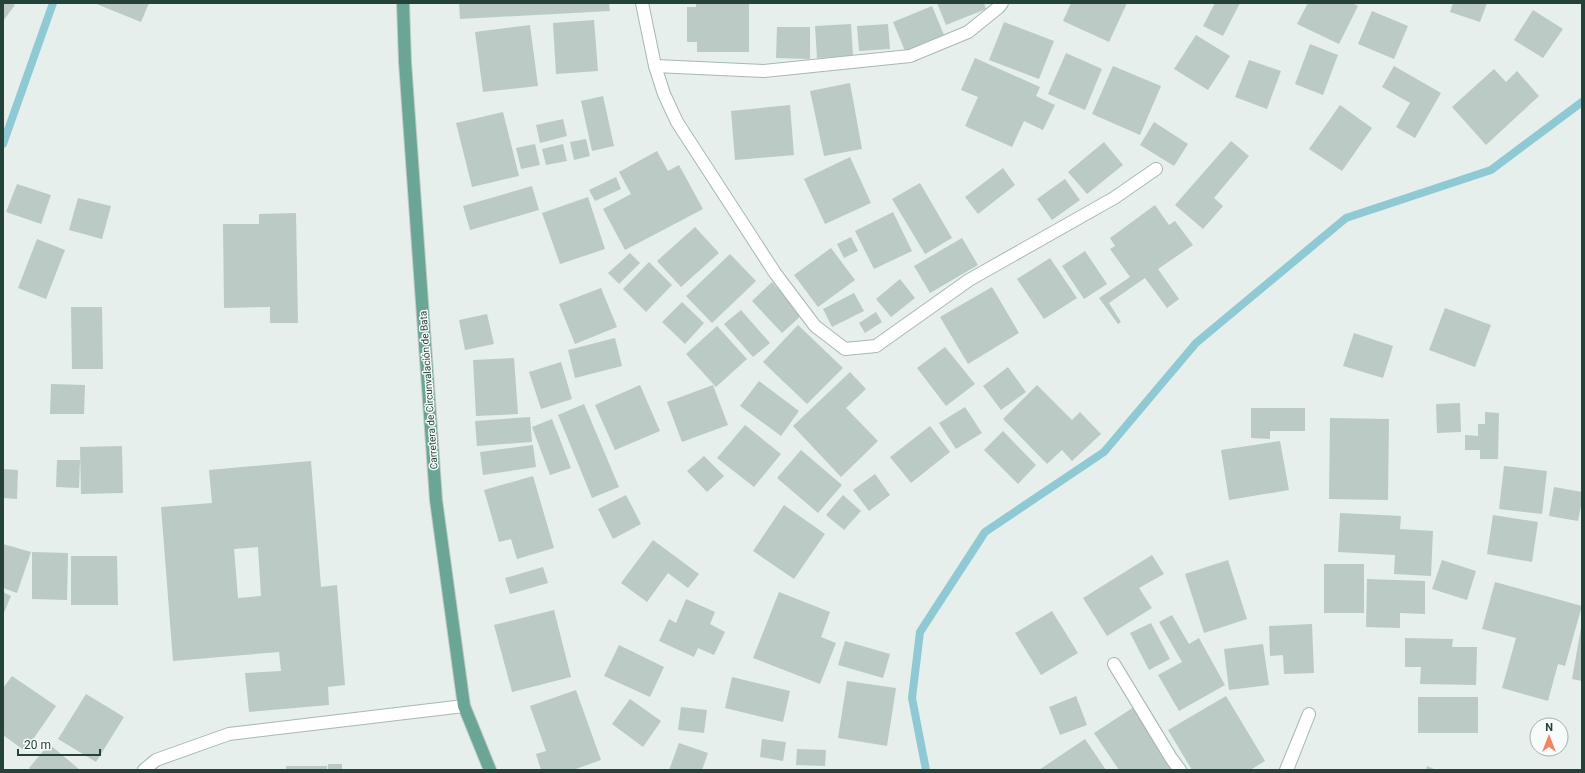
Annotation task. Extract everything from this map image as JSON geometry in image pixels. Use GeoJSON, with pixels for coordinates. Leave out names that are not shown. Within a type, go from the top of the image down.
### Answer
{"type":"FeatureCollection","features":[{"type":"Feature","properties":{"kind":"main road","name":"Carretera de Circunvalación de Bata"},"geometry":{"type":"LineString","coordinates":[[403,3],[405,62],[436,500],[464,706],[490,770]]}},
{"type":"Feature","properties":{"kind":"street"},"geometry":{"type":"LineString","coordinates":[[642,3],[655,66],[664,94],[677,122],[775,272],[815,326],[845,349],[876,346],[969,280],[1114,198],[1156,169]]}},
{"type":"Feature","properties":{"kind":"street"},"geometry":{"type":"LineString","coordinates":[[655,66],[764,71],[910,56],[968,32],[1002,3]]}},
{"type":"Feature","properties":{"kind":"street"},"geometry":{"type":"LineString","coordinates":[[1114,664],[1171,758],[1180,770]]}},
{"type":"Feature","properties":{"kind":"street"},"geometry":{"type":"LineString","coordinates":[[144,770],[156,760],[229,734],[464,706]]}},
{"type":"Feature","properties":{"kind":"building"},"geometry":{"type":"Polygon","coordinates":[[[3,3],[12,3],[15,5],[3,21],[3,3]]]}},
{"type":"Feature","properties":{"kind":"building"},"geometry":{"type":"Polygon","coordinates":[[[94,3],[149,3],[141,22],[94,3]]]}},
{"type":"Feature","properties":{"kind":"building"},"geometry":{"type":"Polygon","coordinates":[[[459,3],[609,3],[610,11],[460,19],[459,3]]]}},
{"type":"Feature","properties":{"kind":"building"},"geometry":{"type":"Polygon","coordinates":[[[696,3],[749,3],[749,52],[697,52],[697,42],[687,42],[687,7],[696,7],[696,3]]]}},
{"type":"Feature","properties":{"kind":"building"},"geometry":{"type":"Polygon","coordinates":[[[937,3],[984,3],[986,9],[946,25],[937,3]]]}},
{"type":"Feature","properties":{"kind":"building"},"geometry":{"type":"Polygon","coordinates":[[[1071,3],[1127,3],[1109,42],[1063,21],[1071,3]]]}},
{"type":"Feature","properties":{"kind":"building"},"geometry":{"type":"Polygon","coordinates":[[[1215,3],[1240,3],[1223,36],[1203,26],[1215,3]]]}},
{"type":"Feature","properties":{"kind":"building"},"geometry":{"type":"Polygon","coordinates":[[[1308,3],[1352,3],[1358,6],[1339,44],[1297,24],[1308,3]]]}},
{"type":"Feature","properties":{"kind":"building"},"geometry":{"type":"Polygon","coordinates":[[[1453,3],[1487,3],[1480,22],[1450,12],[1453,3]]]}},
{"type":"Feature","properties":{"kind":"building"},"geometry":{"type":"Polygon","coordinates":[[[932,6],[944,35],[905,51],[893,22],[932,6]]]}},
{"type":"Feature","properties":{"kind":"building"},"geometry":{"type":"Polygon","coordinates":[[[1533,10],[1563,29],[1543,58],[1514,40],[1533,10]]]}},
{"type":"Feature","properties":{"kind":"building"},"geometry":{"type":"Polygon","coordinates":[[[1372,11],[1408,26],[1394,59],[1358,44],[1372,11]]]}},
{"type":"Feature","properties":{"kind":"building"},"geometry":{"type":"Polygon","coordinates":[[[594,20],[598,71],[556,74],[553,23],[594,20]]]}},
{"type":"Feature","properties":{"kind":"building"},"geometry":{"type":"Polygon","coordinates":[[[1004,22],[1054,41],[1039,79],[989,60],[1004,22]]]}},
{"type":"Feature","properties":{"kind":"building"},"geometry":{"type":"Polygon","coordinates":[[[851,24],[853,56],[817,58],[815,26],[851,24]]]}},
{"type":"Feature","properties":{"kind":"building"},"geometry":{"type":"Polygon","coordinates":[[[888,24],[890,49],[859,51],[857,26],[888,24]]]}},
{"type":"Feature","properties":{"kind":"building"},"geometry":{"type":"Polygon","coordinates":[[[530,25],[538,86],[483,92],[475,32],[530,25]]]}},
{"type":"Feature","properties":{"kind":"building"},"geometry":{"type":"Polygon","coordinates":[[[777,27],[810,27],[810,59],[776,58],[777,27]]]}},
{"type":"Feature","properties":{"kind":"building"},"geometry":{"type":"Polygon","coordinates":[[[1196,35],[1230,56],[1208,90],[1174,69],[1196,35]]]}},
{"type":"Feature","properties":{"kind":"building"},"geometry":{"type":"Polygon","coordinates":[[[1310,44],[1338,55],[1323,95],[1295,84],[1310,44]]]}},
{"type":"Feature","properties":{"kind":"building"},"geometry":{"type":"Polygon","coordinates":[[[1066,53],[1102,69],[1085,110],[1048,94],[1066,53]]]}},
{"type":"Feature","properties":{"kind":"building"},"geometry":{"type":"Polygon","coordinates":[[[975,58],[1040,87],[1036,96],[1055,105],[1043,130],[1024,121],[1012,147],[965,126],[978,97],[961,90],[975,58]]]}},
{"type":"Feature","properties":{"kind":"building"},"geometry":{"type":"Polygon","coordinates":[[[1249,60],[1281,71],[1267,109],[1235,97],[1249,60]]]}},
{"type":"Feature","properties":{"kind":"building"},"geometry":{"type":"Polygon","coordinates":[[[1113,66],[1161,86],[1140,135],[1092,114],[1113,66]]]}},
{"type":"Feature","properties":{"kind":"building"},"geometry":{"type":"Polygon","coordinates":[[[1394,66],[1441,93],[1415,138],[1396,127],[1410,103],[1382,87],[1394,66]]]}},
{"type":"Feature","properties":{"kind":"building"},"geometry":{"type":"Polygon","coordinates":[[[1494,69],[1506,82],[1517,71],[1539,96],[1486,145],[1452,107],[1494,69]]]}},
{"type":"Feature","properties":{"kind":"building"},"geometry":{"type":"Polygon","coordinates":[[[850,83],[862,149],[824,156],[810,91],[850,83]]]}},
{"type":"Feature","properties":{"kind":"building"},"geometry":{"type":"Polygon","coordinates":[[[603,96],[614,146],[592,151],[581,101],[603,96]]]}},
{"type":"Feature","properties":{"kind":"building"},"geometry":{"type":"Polygon","coordinates":[[[790,105],[794,155],[735,160],[731,111],[790,105]]]}},
{"type":"Feature","properties":{"kind":"building"},"geometry":{"type":"Polygon","coordinates":[[[1340,105],[1372,128],[1342,171],[1309,149],[1340,105]]]}},
{"type":"Feature","properties":{"kind":"building"},"geometry":{"type":"Polygon","coordinates":[[[503,112],[519,176],[472,187],[456,123],[503,112]]]}},
{"type":"Feature","properties":{"kind":"building"},"geometry":{"type":"Polygon","coordinates":[[[563,119],[567,136],[540,143],[536,125],[563,119]]]}},
{"type":"Feature","properties":{"kind":"building"},"geometry":{"type":"Polygon","coordinates":[[[1154,122],[1188,144],[1174,166],[1140,145],[1154,122]]]}},
{"type":"Feature","properties":{"kind":"building"},"geometry":{"type":"Polygon","coordinates":[[[586,139],[590,156],[574,160],[570,142],[586,139]]]}},
{"type":"Feature","properties":{"kind":"building"},"geometry":{"type":"Polygon","coordinates":[[[1231,141],[1249,156],[1214,198],[1223,206],[1203,229],[1175,205],[1231,141]]]}},
{"type":"Feature","properties":{"kind":"building"},"geometry":{"type":"Polygon","coordinates":[[[1104,142],[1123,165],[1087,194],[1068,172],[1104,142]]]}},
{"type":"Feature","properties":{"kind":"building"},"geometry":{"type":"Polygon","coordinates":[[[535,144],[540,165],[521,169],[516,148],[535,144]]]}},
{"type":"Feature","properties":{"kind":"building"},"geometry":{"type":"Polygon","coordinates":[[[563,144],[567,161],[546,165],[542,149],[563,144]]]}},
{"type":"Feature","properties":{"kind":"building"},"geometry":{"type":"Polygon","coordinates":[[[657,151],[668,171],[679,165],[703,209],[625,250],[603,209],[631,194],[619,172],[657,151]]]}},
{"type":"Feature","properties":{"kind":"building"},"geometry":{"type":"Polygon","coordinates":[[[850,157],[871,203],[825,224],[804,179],[850,157]]]}},
{"type":"Feature","properties":{"kind":"building"},"geometry":{"type":"Polygon","coordinates":[[[1003,168],[1015,185],[978,214],[965,197],[1003,168]]]}},
{"type":"Feature","properties":{"kind":"building"},"geometry":{"type":"Polygon","coordinates":[[[616,177],[621,189],[595,201],[589,190],[616,177]]]}},
{"type":"Feature","properties":{"kind":"building"},"geometry":{"type":"Polygon","coordinates":[[[1065,179],[1080,200],[1052,220],[1037,199],[1065,179]]]}},
{"type":"Feature","properties":{"kind":"building"},"geometry":{"type":"Polygon","coordinates":[[[920,183],[952,238],[925,254],[892,199],[920,183]]]}},
{"type":"Feature","properties":{"kind":"building"},"geometry":{"type":"Polygon","coordinates":[[[17,184],[51,195],[41,224],[6,212],[17,184]]]}},
{"type":"Feature","properties":{"kind":"building"},"geometry":{"type":"Polygon","coordinates":[[[532,186],[539,210],[470,230],[463,206],[532,186]]]}},
{"type":"Feature","properties":{"kind":"building"},"geometry":{"type":"Polygon","coordinates":[[[588,197],[605,249],[560,264],[542,213],[588,197]]]}},
{"type":"Feature","properties":{"kind":"building"},"geometry":{"type":"Polygon","coordinates":[[[78,198],[111,206],[102,239],[69,230],[78,198]]]}},
{"type":"Feature","properties":{"kind":"building"},"geometry":{"type":"Polygon","coordinates":[[[1155,205],[1169,225],[1175,221],[1193,245],[1158,269],[1179,299],[1167,308],[1145,278],[1109,303],[1121,322],[1118,324],[1099,298],[1130,277],[1110,249],[1115,246],[1110,238],[1155,205]]]}},
{"type":"Feature","properties":{"kind":"building"},"geometry":{"type":"Polygon","coordinates":[[[893,212],[912,251],[874,269],[855,231],[893,212]]]}},
{"type":"Feature","properties":{"kind":"building"},"geometry":{"type":"Polygon","coordinates":[[[296,213],[298,323],[270,323],[270,307],[224,308],[223,224],[259,224],[259,214],[296,213]]]}},
{"type":"Feature","properties":{"kind":"building"},"geometry":{"type":"Polygon","coordinates":[[[695,227],[719,253],[681,287],[657,261],[695,227]]]}},
{"type":"Feature","properties":{"kind":"building"},"geometry":{"type":"Polygon","coordinates":[[[851,237],[858,251],[844,258],[837,244],[851,237]]]}},
{"type":"Feature","properties":{"kind":"building"},"geometry":{"type":"Polygon","coordinates":[[[962,238],[978,265],[930,293],[914,266],[962,238]]]}},
{"type":"Feature","properties":{"kind":"building"},"geometry":{"type":"Polygon","coordinates":[[[37,239],[65,250],[46,299],[18,288],[37,239]]]}},
{"type":"Feature","properties":{"kind":"building"},"geometry":{"type":"Polygon","coordinates":[[[831,248],[855,280],[818,307],[794,275],[831,248]]]}},
{"type":"Feature","properties":{"kind":"building"},"geometry":{"type":"Polygon","coordinates":[[[1085,251],[1107,284],[1084,299],[1062,266],[1085,251]]]}},
{"type":"Feature","properties":{"kind":"building"},"geometry":{"type":"Polygon","coordinates":[[[630,253],[640,263],[619,284],[608,273],[630,253]]]}},
{"type":"Feature","properties":{"kind":"building"},"geometry":{"type":"Polygon","coordinates":[[[730,254],[756,281],[712,323],[686,296],[730,254]]]}},
{"type":"Feature","properties":{"kind":"building"},"geometry":{"type":"Polygon","coordinates":[[[1050,258],[1077,298],[1044,319],[1017,279],[1050,258]]]}},
{"type":"Feature","properties":{"kind":"building"},"geometry":{"type":"Polygon","coordinates":[[[649,262],[672,285],[646,312],[623,289],[649,262]]]}},
{"type":"Feature","properties":{"kind":"building"},"geometry":{"type":"Polygon","coordinates":[[[900,279],[915,298],[891,317],[876,299],[900,279]]]}},
{"type":"Feature","properties":{"kind":"building"},"geometry":{"type":"Polygon","coordinates":[[[772,282],[802,315],[782,333],[752,301],[772,282]]]}},
{"type":"Feature","properties":{"kind":"building"},"geometry":{"type":"Polygon","coordinates":[[[992,287],[1019,333],[968,364],[940,317],[992,287]]]}},
{"type":"Feature","properties":{"kind":"building"},"geometry":{"type":"Polygon","coordinates":[[[601,288],[617,327],[575,344],[559,304],[601,288]]]}},
{"type":"Feature","properties":{"kind":"building"},"geometry":{"type":"Polygon","coordinates":[[[854,293],[864,311],[832,327],[823,309],[854,293]]]}},
{"type":"Feature","properties":{"kind":"building"},"geometry":{"type":"Polygon","coordinates":[[[682,302],[704,323],[685,344],[662,322],[682,302]]]}},
{"type":"Feature","properties":{"kind":"building"},"geometry":{"type":"Polygon","coordinates":[[[71,307],[102,307],[103,369],[72,369],[71,307]]]}},
{"type":"Feature","properties":{"kind":"building"},"geometry":{"type":"Polygon","coordinates":[[[1445,308],[1491,325],[1475,367],[1429,350],[1445,308]]]}},
{"type":"Feature","properties":{"kind":"building"},"geometry":{"type":"Polygon","coordinates":[[[741,310],[770,343],[753,357],[724,324],[741,310]]]}},
{"type":"Feature","properties":{"kind":"building"},"geometry":{"type":"Polygon","coordinates":[[[876,312],[882,322],[865,333],[859,323],[876,312]]]}},
{"type":"Feature","properties":{"kind":"building"},"geometry":{"type":"Polygon","coordinates":[[[487,314],[494,344],[465,350],[459,320],[487,314]]]}},
{"type":"Feature","properties":{"kind":"building"},"geometry":{"type":"Polygon","coordinates":[[[798,325],[843,368],[807,404],[763,362],[798,325]]]}},
{"type":"Feature","properties":{"kind":"building"},"geometry":{"type":"Polygon","coordinates":[[[717,326],[747,359],[716,387],[686,354],[717,326]]]}},
{"type":"Feature","properties":{"kind":"building"},"geometry":{"type":"Polygon","coordinates":[[[1354,333],[1393,346],[1383,378],[1343,366],[1354,333]]]}},
{"type":"Feature","properties":{"kind":"building"},"geometry":{"type":"Polygon","coordinates":[[[615,338],[622,366],[575,378],[568,350],[615,338]]]}},
{"type":"Feature","properties":{"kind":"building"},"geometry":{"type":"Polygon","coordinates":[[[945,347],[975,384],[946,406],[917,368],[945,347]]]}},
{"type":"Feature","properties":{"kind":"building"},"geometry":{"type":"Polygon","coordinates":[[[514,358],[518,414],[476,416],[473,360],[514,358]]]}},
{"type":"Feature","properties":{"kind":"building"},"geometry":{"type":"Polygon","coordinates":[[[561,362],[572,399],[541,409],[529,372],[561,362]]]}},
{"type":"Feature","properties":{"kind":"building"},"geometry":{"type":"Polygon","coordinates":[[[1008,367],[1026,392],[1001,410],[983,386],[1008,367]]]}},
{"type":"Feature","properties":{"kind":"building"},"geometry":{"type":"Polygon","coordinates":[[[850,372],[866,389],[846,408],[878,441],[841,477],[793,426],[850,372]]]}},
{"type":"Feature","properties":{"kind":"building"},"geometry":{"type":"Polygon","coordinates":[[[759,381],[799,411],[781,436],[740,406],[759,381]]]}},
{"type":"Feature","properties":{"kind":"building"},"geometry":{"type":"Polygon","coordinates":[[[51,384],[85,385],[84,414],[50,414],[51,384]]]}},
{"type":"Feature","properties":{"kind":"building"},"geometry":{"type":"Polygon","coordinates":[[[640,385],[660,431],[615,450],[595,405],[640,385]]]}},
{"type":"Feature","properties":{"kind":"building"},"geometry":{"type":"Polygon","coordinates":[[[713,385],[728,425],[682,442],[667,402],[713,385]]]}},
{"type":"Feature","properties":{"kind":"building"},"geometry":{"type":"Polygon","coordinates":[[[1037,385],[1072,420],[1080,412],[1101,434],[1072,461],[1062,450],[1047,464],[1003,419],[1037,385]]]}},
{"type":"Feature","properties":{"kind":"building"},"geometry":{"type":"Polygon","coordinates":[[[1460,403],[1461,432],[1437,433],[1436,404],[1460,403]]]}},
{"type":"Feature","properties":{"kind":"building"},"geometry":{"type":"Polygon","coordinates":[[[584,404],[619,487],[592,498],[558,415],[584,404]]]}},
{"type":"Feature","properties":{"kind":"building"},"geometry":{"type":"Polygon","coordinates":[[[965,407],[982,433],[956,449],[939,423],[965,407]]]}},
{"type":"Feature","properties":{"kind":"building"},"geometry":{"type":"Polygon","coordinates":[[[1251,408],[1305,408],[1305,431],[1270,431],[1270,439],[1251,438],[1251,408]]]}},
{"type":"Feature","properties":{"kind":"building"},"geometry":{"type":"Polygon","coordinates":[[[1485,412],[1499,413],[1498,459],[1480,459],[1480,450],[1465,450],[1465,435],[1478,436],[1478,424],[1485,424],[1485,412]]]}},
{"type":"Feature","properties":{"kind":"building"},"geometry":{"type":"Polygon","coordinates":[[[530,417],[532,442],[477,446],[475,421],[530,417]]]}},
{"type":"Feature","properties":{"kind":"building"},"geometry":{"type":"Polygon","coordinates":[[[1330,418],[1389,419],[1388,500],[1329,499],[1330,418]]]}},
{"type":"Feature","properties":{"kind":"building"},"geometry":{"type":"Polygon","coordinates":[[[552,419],[571,468],[550,475],[532,427],[552,419]]]}},
{"type":"Feature","properties":{"kind":"building"},"geometry":{"type":"Polygon","coordinates":[[[745,425],[781,454],[754,487],[717,458],[745,425]]]}},
{"type":"Feature","properties":{"kind":"building"},"geometry":{"type":"Polygon","coordinates":[[[930,426],[950,452],[911,483],[890,457],[930,426]]]}},
{"type":"Feature","properties":{"kind":"building"},"geometry":{"type":"Polygon","coordinates":[[[1003,431],[1036,465],[1018,484],[984,450],[1003,431]]]}},
{"type":"Feature","properties":{"kind":"building"},"geometry":{"type":"Polygon","coordinates":[[[1280,441],[1289,490],[1229,500],[1221,450],[1280,441]]]}},
{"type":"Feature","properties":{"kind":"building"},"geometry":{"type":"Polygon","coordinates":[[[533,445],[536,467],[483,475],[480,452],[533,445]]]}},
{"type":"Feature","properties":{"kind":"building"},"geometry":{"type":"Polygon","coordinates":[[[122,446],[123,493],[81,494],[80,447],[122,446]]]}},
{"type":"Feature","properties":{"kind":"building"},"geometry":{"type":"Polygon","coordinates":[[[801,450],[842,485],[818,513],[777,478],[801,450]]]}},
{"type":"Feature","properties":{"kind":"building"},"geometry":{"type":"Polygon","coordinates":[[[704,456],[724,476],[707,492],[687,471],[704,456]]]}},
{"type":"Feature","properties":{"kind":"building"},"geometry":{"type":"Polygon","coordinates":[[[57,460],[80,460],[79,488],[56,487],[57,460]]]}},
{"type":"Feature","properties":{"kind":"building"},"geometry":{"type":"Polygon","coordinates":[[[311,461],[321,587],[337,585],[345,685],[328,687],[329,705],[249,712],[245,673],[281,671],[279,652],[173,661],[161,507],[212,503],[209,470],[311,461]],[[258,547],[234,549],[238,598],[261,596],[258,547]]]}},
{"type":"Feature","properties":{"kind":"building"},"geometry":{"type":"Polygon","coordinates":[[[1504,466],[1547,471],[1542,514],[1499,509],[1504,466]]]}},
{"type":"Feature","properties":{"kind":"building"},"geometry":{"type":"Polygon","coordinates":[[[3,469],[18,470],[17,499],[3,498],[3,469]]]}},
{"type":"Feature","properties":{"kind":"building"},"geometry":{"type":"Polygon","coordinates":[[[875,474],[890,495],[869,511],[853,490],[875,474]]]}},
{"type":"Feature","properties":{"kind":"building"},"geometry":{"type":"Polygon","coordinates":[[[533,476],[554,548],[517,559],[511,539],[499,542],[484,490],[533,476]]]}},
{"type":"Feature","properties":{"kind":"building"},"geometry":{"type":"Polygon","coordinates":[[[1554,487],[1582,492],[1582,501],[1578,521],[1549,516],[1554,487]]]}},
{"type":"Feature","properties":{"kind":"building"},"geometry":{"type":"Polygon","coordinates":[[[626,495],[641,524],[613,539],[598,509],[626,495]]]}},
{"type":"Feature","properties":{"kind":"building"},"geometry":{"type":"Polygon","coordinates":[[[843,495],[861,511],[844,530],[826,515],[843,495]]]}},
{"type":"Feature","properties":{"kind":"building"},"geometry":{"type":"Polygon","coordinates":[[[784,505],[825,534],[794,579],[753,551],[784,505]]]}},
{"type":"Feature","properties":{"kind":"building"},"geometry":{"type":"Polygon","coordinates":[[[1340,513],[1401,516],[1400,529],[1433,531],[1431,576],[1394,574],[1395,555],[1338,552],[1340,513]]]}},
{"type":"Feature","properties":{"kind":"building"},"geometry":{"type":"Polygon","coordinates":[[[1493,515],[1538,522],[1532,562],[1487,554],[1493,515]]]}},
{"type":"Feature","properties":{"kind":"building"},"geometry":{"type":"Polygon","coordinates":[[[653,540],[699,574],[688,588],[668,573],[647,602],[621,583],[653,540]]]}},
{"type":"Feature","properties":{"kind":"building"},"geometry":{"type":"Polygon","coordinates":[[[3,544],[31,552],[17,593],[3,588],[3,544]]]}},
{"type":"Feature","properties":{"kind":"building"},"geometry":{"type":"Polygon","coordinates":[[[32,552],[68,553],[67,600],[32,599],[32,552]]]}},
{"type":"Feature","properties":{"kind":"building"},"geometry":{"type":"Polygon","coordinates":[[[1152,555],[1164,574],[1139,588],[1152,608],[1107,636],[1083,598],[1152,555]]]}},
{"type":"Feature","properties":{"kind":"building"},"geometry":{"type":"Polygon","coordinates":[[[71,556],[117,556],[118,605],[71,605],[71,556]]]}},
{"type":"Feature","properties":{"kind":"building"},"geometry":{"type":"Polygon","coordinates":[[[1228,560],[1247,619],[1204,633],[1185,574],[1228,560]]]}},
{"type":"Feature","properties":{"kind":"building"},"geometry":{"type":"Polygon","coordinates":[[[1442,560],[1476,571],[1467,600],[1432,589],[1442,560]]]}},
{"type":"Feature","properties":{"kind":"building"},"geometry":{"type":"Polygon","coordinates":[[[1324,564],[1364,564],[1364,613],[1324,613],[1324,564]]]}},
{"type":"Feature","properties":{"kind":"building"},"geometry":{"type":"Polygon","coordinates":[[[543,567],[548,583],[510,594],[505,578],[543,567]]]}},
{"type":"Feature","properties":{"kind":"building"},"geometry":{"type":"Polygon","coordinates":[[[1367,579],[1425,581],[1425,614],[1400,613],[1400,628],[1366,627],[1367,579]]]}},
{"type":"Feature","properties":{"kind":"building"},"geometry":{"type":"Polygon","coordinates":[[[1495,582],[1582,606],[1565,666],[1558,664],[1548,701],[1502,688],[1516,638],[1482,629],[1495,582]]]}},
{"type":"Feature","properties":{"kind":"building"},"geometry":{"type":"Polygon","coordinates":[[[3,592],[11,596],[3,615],[3,592]]]}},
{"type":"Feature","properties":{"kind":"building"},"geometry":{"type":"Polygon","coordinates":[[[779,592],[830,612],[821,637],[836,643],[820,684],[753,658],[779,592]]]}},
{"type":"Feature","properties":{"kind":"building"},"geometry":{"type":"Polygon","coordinates":[[[686,599],[715,612],[710,624],[725,632],[714,655],[698,648],[694,657],[659,641],[669,619],[676,623],[686,599]]]}},
{"type":"Feature","properties":{"kind":"building"},"geometry":{"type":"Polygon","coordinates":[[[554,610],[571,677],[512,692],[494,625],[554,610]]]}},
{"type":"Feature","properties":{"kind":"building"},"geometry":{"type":"Polygon","coordinates":[[[1052,611],[1078,653],[1041,675],[1015,633],[1052,611]]]}},
{"type":"Feature","properties":{"kind":"building"},"geometry":{"type":"Polygon","coordinates":[[[1172,615],[1189,644],[1199,638],[1225,685],[1179,711],[1158,675],[1182,662],[1159,622],[1172,615]]]}},
{"type":"Feature","properties":{"kind":"building"},"geometry":{"type":"Polygon","coordinates":[[[1151,623],[1170,659],[1149,670],[1130,633],[1151,623]]]}},
{"type":"Feature","properties":{"kind":"building"},"geometry":{"type":"Polygon","coordinates":[[[1312,624],[1314,673],[1284,674],[1283,655],[1270,656],[1269,626],[1312,624]]]}},
{"type":"Feature","properties":{"kind":"building"},"geometry":{"type":"Polygon","coordinates":[[[1582,628],[1582,681],[1572,679],[1582,628]]]}},
{"type":"Feature","properties":{"kind":"building"},"geometry":{"type":"Polygon","coordinates":[[[1405,638],[1453,639],[1452,647],[1477,647],[1476,685],[1420,684],[1421,667],[1405,667],[1405,638]]]}},
{"type":"Feature","properties":{"kind":"building"},"geometry":{"type":"Polygon","coordinates":[[[845,641],[890,654],[883,678],[838,665],[845,641]]]}},
{"type":"Feature","properties":{"kind":"building"},"geometry":{"type":"Polygon","coordinates":[[[1263,644],[1269,685],[1229,690],[1224,649],[1263,644]]]}},
{"type":"Feature","properties":{"kind":"building"},"geometry":{"type":"Polygon","coordinates":[[[619,645],[664,667],[650,697],[604,676],[619,645]]]}},
{"type":"Feature","properties":{"kind":"building"},"geometry":{"type":"Polygon","coordinates":[[[12,676],[56,706],[25,751],[3,735],[3,688],[12,676]]]}},
{"type":"Feature","properties":{"kind":"building"},"geometry":{"type":"Polygon","coordinates":[[[732,677],[790,691],[783,722],[725,708],[732,677]]]}},
{"type":"Feature","properties":{"kind":"building"},"geometry":{"type":"Polygon","coordinates":[[[847,681],[896,688],[887,746],[838,738],[847,681]]]}},
{"type":"Feature","properties":{"kind":"building"},"geometry":{"type":"Polygon","coordinates":[[[576,690],[601,760],[573,770],[541,770],[536,754],[546,751],[530,706],[576,690]]]}},
{"type":"Feature","properties":{"kind":"building"},"geometry":{"type":"Polygon","coordinates":[[[86,694],[124,717],[96,762],[58,739],[86,694]]]}},
{"type":"Feature","properties":{"kind":"building"},"geometry":{"type":"Polygon","coordinates":[[[1076,696],[1087,725],[1060,735],[1049,707],[1076,696]]]}},
{"type":"Feature","properties":{"kind":"building"},"geometry":{"type":"Polygon","coordinates":[[[1226,696],[1265,761],[1250,770],[1192,770],[1168,730],[1226,696]]]}},
{"type":"Feature","properties":{"kind":"building"},"geometry":{"type":"Polygon","coordinates":[[[1418,697],[1478,697],[1478,733],[1418,733],[1418,697]]]}},
{"type":"Feature","properties":{"kind":"building"},"geometry":{"type":"Polygon","coordinates":[[[630,699],[661,721],[643,747],[612,724],[630,699]]]}},
{"type":"Feature","properties":{"kind":"building"},"geometry":{"type":"Polygon","coordinates":[[[681,707],[707,710],[704,733],[678,730],[681,707]]]}},
{"type":"Feature","properties":{"kind":"building"},"geometry":{"type":"Polygon","coordinates":[[[1134,707],[1176,770],[1119,770],[1094,733],[1134,707]]]}},
{"type":"Feature","properties":{"kind":"building"},"geometry":{"type":"Polygon","coordinates":[[[762,739],[786,742],[783,761],[760,757],[762,739]]]}},
{"type":"Feature","properties":{"kind":"building"},"geometry":{"type":"Polygon","coordinates":[[[1085,739],[1106,770],[1039,770],[1085,739]]]}},
{"type":"Feature","properties":{"kind":"building"},"geometry":{"type":"Polygon","coordinates":[[[679,743],[708,753],[702,770],[669,770],[679,743]]]}},
{"type":"Feature","properties":{"kind":"building"},"geometry":{"type":"Polygon","coordinates":[[[49,744],[80,770],[31,770],[29,768],[49,744]]]}},
{"type":"Feature","properties":{"kind":"building"},"geometry":{"type":"Polygon","coordinates":[[[797,749],[826,750],[825,766],[796,765],[797,749]]]}},
{"type":"Feature","properties":{"kind":"building"},"geometry":{"type":"Polygon","coordinates":[[[328,764],[342,764],[342,770],[328,770],[328,764]]]}},
{"type":"Feature","properties":{"kind":"building"},"geometry":{"type":"Polygon","coordinates":[[[286,766],[327,766],[327,770],[286,770],[286,766]]]}},
{"type":"Feature","properties":{"kind":"building"},"geometry":{"type":"Polygon","coordinates":[[[1427,766],[1436,770],[1426,770],[1427,766]]]}},
{"type":"Feature","properties":{"kind":"waterway"},"geometry":{"type":"LineString","coordinates":[[3,144],[53,3]]}},
{"type":"Feature","properties":{"kind":"waterway"},"geometry":{"type":"LineString","coordinates":[[926,770],[912,698],[920,632],[985,532],[1104,452],[1196,343],[1346,218],[1491,170],[1582,102]]}}]}
